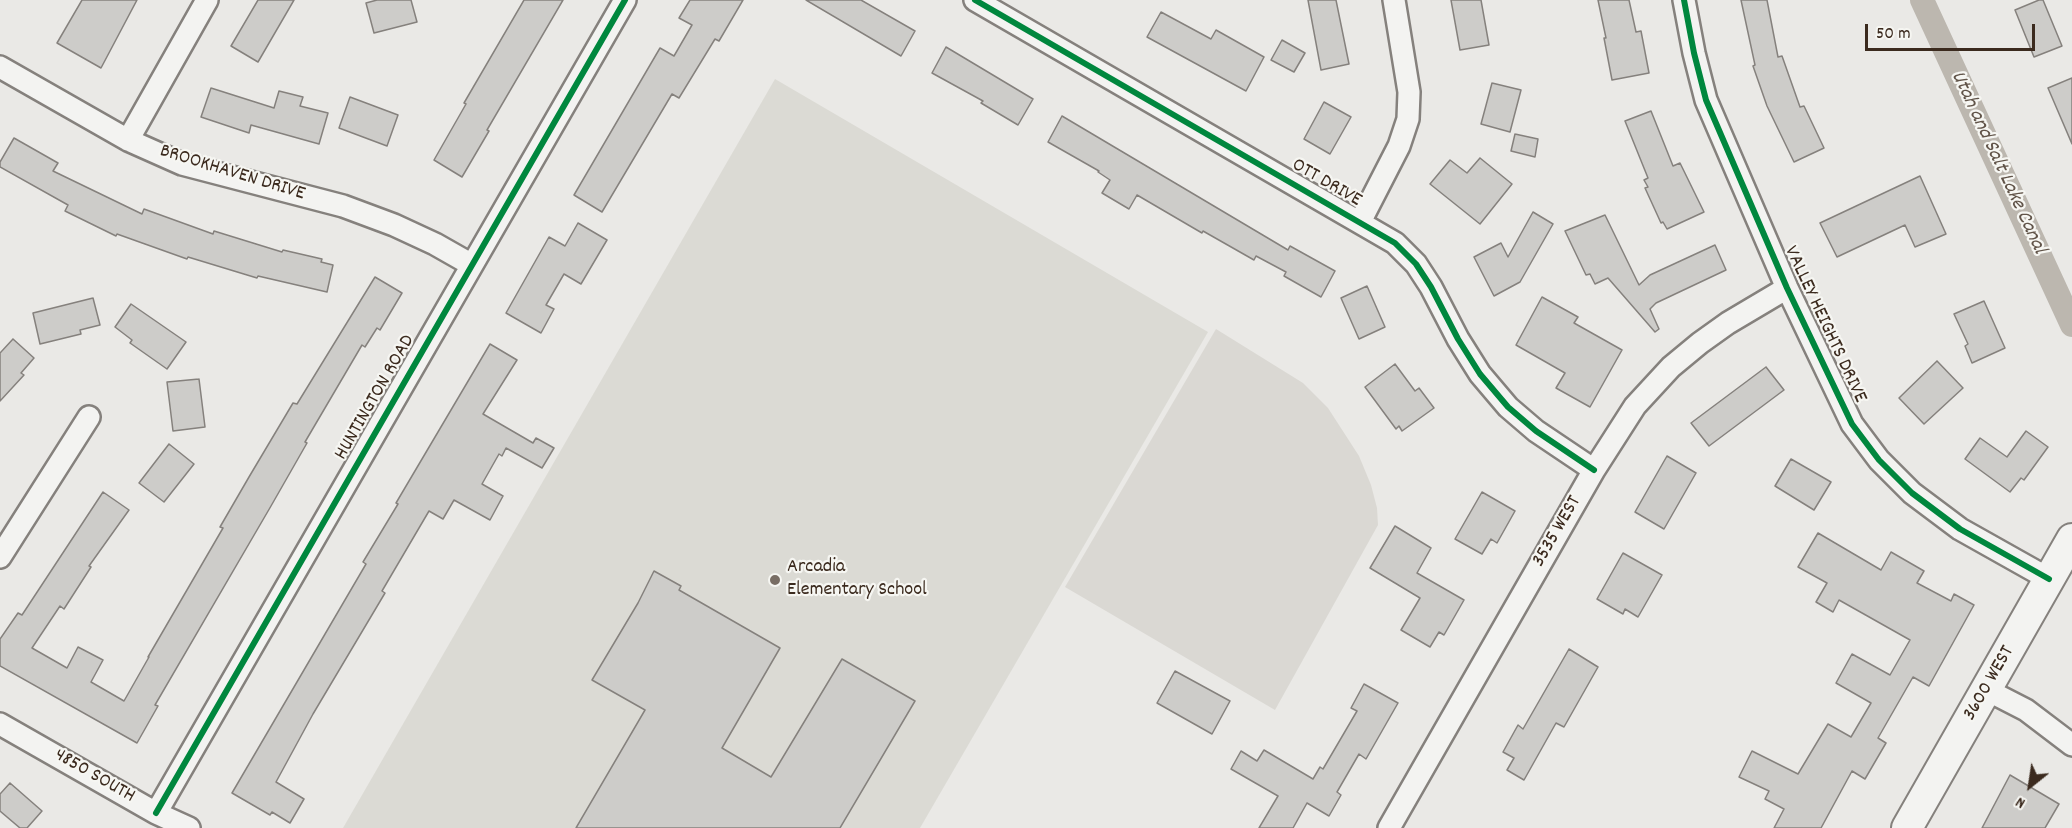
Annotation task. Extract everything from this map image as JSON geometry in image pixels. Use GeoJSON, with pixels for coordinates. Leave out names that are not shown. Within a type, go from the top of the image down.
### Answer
{"type":"FeatureCollection","features":[{"type":"Feature","properties":{"kind":"street"},"geometry":{"type":"LineString","coordinates":[[128,140],[207,0]]}},
{"type":"Feature","properties":{"kind":"street","name":"HUNTINGTON ROAD"},"geometry":{"type":"LineString","coordinates":[[156,813],[625,0]]}},
{"type":"Feature","properties":{"kind":"street","name":"OTT DRIVE"},"geometry":{"type":"LineString","coordinates":[[975,0],[1395,243],[1416,264],[1480,374],[1508,407],[1536,431],[1594,470]]}},
{"type":"Feature","properties":{"kind":"street"},"geometry":{"type":"LineString","coordinates":[[1360,222],[1399,146],[1408,119],[1409,92],[1394,0]]}},
{"type":"Feature","properties":{"kind":"street","name":"VALLEY HEIGHTS DRIVE"},"geometry":{"type":"LineString","coordinates":[[1684,0],[1706,100],[1787,288],[1852,424],[1879,460],[1912,493],[1960,529],[2049,579]]}},
{"type":"Feature","properties":{"kind":"street","name":"BROOKHAVEN DRIVE"},"geometry":{"type":"LineString","coordinates":[[0,67],[128,140],[182,164],[343,206],[435,244],[472,265]]}},
{"type":"Feature","properties":{"kind":"street","name":"3535 WEST"},"geometry":{"type":"LineString","coordinates":[[1389,828],[1594,470],[1635,406],[1671,367],[1728,323],[1787,288]]}},
{"type":"Feature","properties":{"kind":"street"},"geometry":{"type":"LineString","coordinates":[[0,557],[89,417]]}},
{"type":"Feature","properties":{"kind":"street","name":"3600 WEST"},"geometry":{"type":"LineString","coordinates":[[1907,828],[2072,539]]}},
{"type":"Feature","properties":{"kind":"street"},"geometry":{"type":"LineString","coordinates":[[1987,690],[2026,710],[2072,745]]}},
{"type":"Feature","properties":{"kind":"street","name":"4850 SOUTH"},"geometry":{"type":"LineString","coordinates":[[0,724],[156,813],[189,828]]}},
{"type":"Feature","properties":{"kind":"shaded area","name":"Arcadia Elementary School"},"geometry":{"type":"Polygon","coordinates":[[[775,79],[1208,332],[920,828],[343,828],[775,79]]]}},
{"type":"Feature","properties":{"kind":"shaded area"},"geometry":{"type":"Polygon","coordinates":[[[1216,329],[1303,383],[1328,408],[1359,456],[1371,485],[1377,508],[1378,525],[1275,710],[1065,587],[1216,329]]]}},
{"type":"Feature","properties":{"kind":"building"},"geometry":{"type":"Polygon","coordinates":[[[82,0],[137,0],[101,68],[57,43],[82,0]]]}},
{"type":"Feature","properties":{"kind":"building"},"geometry":{"type":"Polygon","coordinates":[[[258,0],[294,0],[258,62],[231,46],[258,0]]]}},
{"type":"Feature","properties":{"kind":"building"},"geometry":{"type":"Polygon","coordinates":[[[377,0],[411,0],[417,22],[374,33],[366,3],[377,0]]]}},
{"type":"Feature","properties":{"kind":"building"},"geometry":{"type":"Polygon","coordinates":[[[524,0],[563,0],[462,177],[434,160],[524,0]]]}},
{"type":"Feature","properties":{"kind":"building"},"geometry":{"type":"Polygon","coordinates":[[[690,0],[743,0],[719,41],[715,39],[679,98],[672,94],[602,212],[574,195],[660,48],[674,56],[692,25],[679,18],[690,0]]]}},
{"type":"Feature","properties":{"kind":"building"},"geometry":{"type":"Polygon","coordinates":[[[806,0],[861,0],[915,31],[901,56],[806,0]]]}},
{"type":"Feature","properties":{"kind":"building"},"geometry":{"type":"Polygon","coordinates":[[[1308,0],[1336,0],[1349,64],[1321,70],[1308,0]]]}},
{"type":"Feature","properties":{"kind":"building"},"geometry":{"type":"Polygon","coordinates":[[[1451,0],[1481,0],[1489,45],[1460,50],[1451,0]]]}},
{"type":"Feature","properties":{"kind":"building"},"geometry":{"type":"Polygon","coordinates":[[[1598,0],[1629,0],[1636,32],[1641,31],[1649,73],[1612,80],[1598,0]]]}},
{"type":"Feature","properties":{"kind":"building"},"geometry":{"type":"Polygon","coordinates":[[[1741,0],[1767,0],[1778,57],[1782,56],[1800,107],[1804,106],[1824,148],[1794,162],[1767,106],[1753,66],[1755,65],[1741,0]]]}},
{"type":"Feature","properties":{"kind":"building"},"geometry":{"type":"Polygon","coordinates":[[[2043,0],[2062,46],[2034,57],[2015,10],[2043,0]]]}},
{"type":"Feature","properties":{"kind":"building"},"geometry":{"type":"Polygon","coordinates":[[[1161,12],[1211,39],[1216,30],[1264,57],[1246,91],[1147,37],[1161,12]]]}},
{"type":"Feature","properties":{"kind":"building"},"geometry":{"type":"Polygon","coordinates":[[[1282,40],[1305,53],[1294,72],[1271,60],[1282,40]]]}},
{"type":"Feature","properties":{"kind":"building"},"geometry":{"type":"Polygon","coordinates":[[[946,47],[1033,99],[1018,125],[981,103],[983,101],[932,73],[946,47]]]}},
{"type":"Feature","properties":{"kind":"building"},"geometry":{"type":"Polygon","coordinates":[[[2072,78],[2072,144],[2048,88],[2072,78]]]}},
{"type":"Feature","properties":{"kind":"building"},"geometry":{"type":"Polygon","coordinates":[[[1492,83],[1521,90],[1510,132],[1481,124],[1492,83]]]}},
{"type":"Feature","properties":{"kind":"building"},"geometry":{"type":"Polygon","coordinates":[[[211,88],[274,108],[279,91],[303,97],[300,106],[328,113],[319,144],[251,125],[249,133],[201,117],[211,88]]]}},
{"type":"Feature","properties":{"kind":"building"},"geometry":{"type":"Polygon","coordinates":[[[350,97],[398,115],[387,146],[339,128],[350,97]]]}},
{"type":"Feature","properties":{"kind":"building"},"geometry":{"type":"Polygon","coordinates":[[[1324,102],[1351,117],[1330,154],[1304,139],[1324,102]]]}},
{"type":"Feature","properties":{"kind":"building"},"geometry":{"type":"Polygon","coordinates":[[[1651,111],[1673,166],[1680,163],[1704,212],[1667,229],[1663,222],[1661,223],[1645,188],[1648,187],[1644,180],[1648,178],[1625,121],[1651,111]]]}},
{"type":"Feature","properties":{"kind":"building"},"geometry":{"type":"Polygon","coordinates":[[[1062,116],[1288,250],[1290,246],[1335,271],[1321,297],[1284,276],[1286,272],[1256,256],[1254,260],[1137,195],[1129,209],[1102,193],[1110,180],[1099,171],[1048,142],[1062,116]]]}},
{"type":"Feature","properties":{"kind":"building"},"geometry":{"type":"Polygon","coordinates":[[[1515,134],[1538,139],[1535,157],[1511,151],[1515,134]]]}},
{"type":"Feature","properties":{"kind":"building"},"geometry":{"type":"Polygon","coordinates":[[[14,138],[58,163],[53,171],[142,214],[144,209],[213,234],[214,231],[282,252],[283,250],[322,259],[321,262],[333,265],[327,292],[258,276],[257,278],[188,257],[187,259],[117,234],[116,236],[65,211],[68,205],[0,167],[0,162],[14,138]]]}},
{"type":"Feature","properties":{"kind":"building"},"geometry":{"type":"Polygon","coordinates":[[[1480,158],[1512,184],[1480,224],[1430,184],[1450,160],[1467,173],[1480,158]]]}},
{"type":"Feature","properties":{"kind":"building"},"geometry":{"type":"Polygon","coordinates":[[[1920,176],[1946,234],[1915,247],[1905,225],[1837,257],[1820,223],[1920,176]]]}},
{"type":"Feature","properties":{"kind":"building"},"geometry":{"type":"Polygon","coordinates":[[[1533,212],[1553,224],[1520,282],[1494,296],[1474,257],[1501,243],[1508,257],[1533,212]]]}},
{"type":"Feature","properties":{"kind":"building"},"geometry":{"type":"Polygon","coordinates":[[[1605,215],[1639,285],[1650,275],[1715,245],[1726,270],[1656,303],[1650,309],[1659,329],[1655,332],[1608,278],[1595,284],[1590,274],[1586,275],[1565,231],[1605,215]]]}},
{"type":"Feature","properties":{"kind":"building"},"geometry":{"type":"Polygon","coordinates":[[[578,223],[607,240],[581,284],[564,274],[546,305],[554,309],[541,333],[506,313],[549,237],[565,246],[578,223]]]}},
{"type":"Feature","properties":{"kind":"building"},"geometry":{"type":"Polygon","coordinates":[[[375,277],[402,293],[380,330],[377,328],[365,347],[362,345],[155,705],[158,706],[137,743],[0,666],[0,639],[18,613],[22,615],[103,492],[129,510],[89,566],[91,567],[64,609],[60,606],[32,648],[67,668],[78,647],[103,660],[91,682],[124,701],[223,528],[220,527],[249,477],[293,403],[297,404],[375,277]]]}},
{"type":"Feature","properties":{"kind":"building"},"geometry":{"type":"Polygon","coordinates":[[[1367,286],[1385,327],[1359,339],[1341,298],[1367,286]]]}},
{"type":"Feature","properties":{"kind":"building"},"geometry":{"type":"Polygon","coordinates":[[[1542,297],[1578,317],[1574,323],[1622,350],[1590,407],[1556,388],[1565,373],[1516,345],[1542,297]]]}},
{"type":"Feature","properties":{"kind":"building"},"geometry":{"type":"Polygon","coordinates":[[[93,298],[100,325],[80,330],[81,334],[40,344],[33,313],[93,298]]]}},
{"type":"Feature","properties":{"kind":"building"},"geometry":{"type":"Polygon","coordinates":[[[1984,301],[2005,348],[1972,363],[1965,346],[1968,344],[1954,314],[1984,301]]]}},
{"type":"Feature","properties":{"kind":"building"},"geometry":{"type":"Polygon","coordinates":[[[131,304],[186,342],[167,369],[130,343],[132,340],[115,327],[131,304]]]}},
{"type":"Feature","properties":{"kind":"building"},"geometry":{"type":"Polygon","coordinates":[[[13,339],[34,358],[21,373],[24,375],[0,401],[0,353],[13,339]]]}},
{"type":"Feature","properties":{"kind":"building"},"geometry":{"type":"Polygon","coordinates":[[[490,344],[517,360],[483,414],[533,443],[536,438],[554,448],[542,468],[506,448],[502,456],[499,454],[482,484],[503,496],[490,520],[454,500],[443,519],[429,511],[382,591],[385,593],[313,714],[276,782],[304,799],[290,823],[272,812],[270,815],[232,793],[366,564],[363,562],[398,504],[396,503],[490,344]]]}},
{"type":"Feature","properties":{"kind":"building"},"geometry":{"type":"Polygon","coordinates":[[[1937,361],[1963,388],[1924,424],[1899,398],[1937,361]]]}},
{"type":"Feature","properties":{"kind":"building"},"geometry":{"type":"Polygon","coordinates":[[[1395,364],[1415,391],[1419,388],[1434,408],[1402,431],[1399,426],[1396,429],[1365,387],[1395,364]]]}},
{"type":"Feature","properties":{"kind":"building"},"geometry":{"type":"Polygon","coordinates":[[[1766,367],[1784,390],[1709,446],[1691,423],[1766,367]]]}},
{"type":"Feature","properties":{"kind":"building"},"geometry":{"type":"Polygon","coordinates":[[[199,379],[205,427],[173,431],[167,382],[199,379]]]}},
{"type":"Feature","properties":{"kind":"building"},"geometry":{"type":"Polygon","coordinates":[[[2026,431],[2048,447],[2024,480],[2021,478],[2010,492],[1965,459],[1980,438],[2007,457],[2026,431]]]}},
{"type":"Feature","properties":{"kind":"building"},"geometry":{"type":"Polygon","coordinates":[[[169,444],[194,464],[164,502],[139,483],[169,444]]]}},
{"type":"Feature","properties":{"kind":"building"},"geometry":{"type":"Polygon","coordinates":[[[1667,456],[1696,473],[1664,529],[1635,512],[1667,456]]]}},
{"type":"Feature","properties":{"kind":"building"},"geometry":{"type":"Polygon","coordinates":[[[1791,459],[1831,482],[1814,510],[1775,486],[1791,459]]]}},
{"type":"Feature","properties":{"kind":"building"},"geometry":{"type":"Polygon","coordinates":[[[1482,492],[1515,511],[1497,543],[1491,539],[1482,554],[1455,539],[1482,492]]]}},
{"type":"Feature","properties":{"kind":"building"},"geometry":{"type":"Polygon","coordinates":[[[1395,526],[1431,548],[1417,573],[1464,600],[1444,635],[1439,632],[1430,647],[1401,630],[1420,598],[1370,568],[1395,526]]]}},
{"type":"Feature","properties":{"kind":"building"},"geometry":{"type":"Polygon","coordinates":[[[1818,533],[1881,570],[1891,552],[1924,571],[1917,583],[1951,601],[1954,594],[1974,605],[1929,686],[1913,677],[1878,738],[1886,743],[1865,779],[1852,771],[1821,828],[1774,828],[1784,809],[1765,799],[1769,791],[1739,777],[1752,751],[1798,774],[1828,724],[1851,737],[1871,703],[1836,683],[1852,654],[1890,675],[1910,640],[1839,600],[1833,612],[1816,602],[1827,583],[1798,567],[1818,533]]]}},
{"type":"Feature","properties":{"kind":"building"},"geometry":{"type":"Polygon","coordinates":[[[1623,553],[1662,575],[1638,617],[1625,609],[1623,614],[1597,599],[1623,553]]]}},
{"type":"Feature","properties":{"kind":"building","name":"Arcadia Elementary School"},"geometry":{"type":"Polygon","coordinates":[[[654,571],[681,586],[679,590],[780,648],[722,748],[771,777],[842,659],[915,701],[840,828],[576,828],[645,710],[592,680],[638,603],[654,571]]]}},
{"type":"Feature","properties":{"kind":"building"},"geometry":{"type":"Polygon","coordinates":[[[1569,649],[1598,667],[1564,727],[1556,723],[1524,780],[1507,770],[1514,758],[1503,752],[1518,725],[1523,729],[1569,649]]]}},
{"type":"Feature","properties":{"kind":"building"},"geometry":{"type":"Polygon","coordinates":[[[1175,671],[1230,701],[1212,734],[1157,703],[1175,671]]]}},
{"type":"Feature","properties":{"kind":"building"},"geometry":{"type":"Polygon","coordinates":[[[1364,684],[1398,703],[1366,759],[1359,754],[1337,792],[1341,795],[1329,816],[1307,803],[1293,828],[1259,828],[1278,796],[1231,769],[1241,751],[1257,761],[1264,750],[1313,779],[1320,767],[1323,769],[1357,711],[1351,708],[1364,684]]]}},
{"type":"Feature","properties":{"kind":"building"},"geometry":{"type":"Polygon","coordinates":[[[2010,775],[2059,804],[2045,828],[1982,828],[2010,775]]]}},
{"type":"Feature","properties":{"kind":"building"},"geometry":{"type":"Polygon","coordinates":[[[10,783],[42,811],[27,828],[20,828],[0,811],[0,794],[10,783]]]}},
{"type":"Feature","properties":{"kind":"waterway","name":"Utah and Salt Lake Canal"},"geometry":{"type":"LineString","coordinates":[[1922,0],[2072,325]]}},
{"type":"Feature","properties":{"kind":"cycle path"},"geometry":{"type":"LineString","coordinates":[[156,813],[625,0]]}},
{"type":"Feature","properties":{"kind":"cycle path"},"geometry":{"type":"LineString","coordinates":[[975,0],[1395,243],[1416,264],[1480,374],[1508,407],[1536,431],[1594,470]]}},
{"type":"Feature","properties":{"kind":"cycle path"},"geometry":{"type":"LineString","coordinates":[[1684,0],[1706,100],[1787,288],[1852,424],[1879,460],[1912,493],[1960,529],[2049,579]]}},
{"type":"Feature","properties":{"kind":"place","name":"Arcadia Elementary School"},"geometry":{"type":"Point","coordinates":[775,580]}}]}
